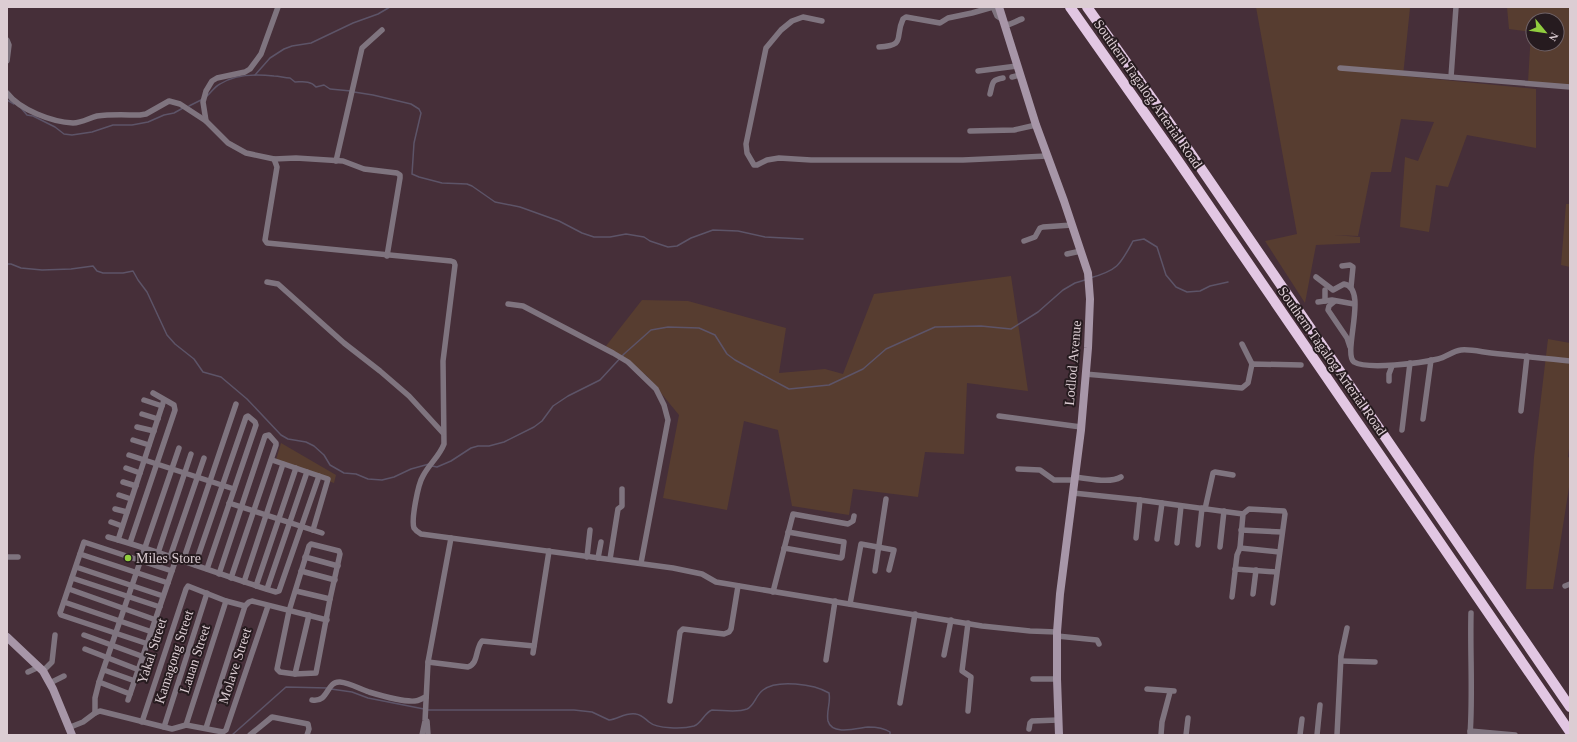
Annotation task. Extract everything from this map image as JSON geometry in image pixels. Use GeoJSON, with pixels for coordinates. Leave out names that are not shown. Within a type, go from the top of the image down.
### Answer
{"type":"FeatureCollection","features":[{"type":"Feature","properties":{"kind":"highway","name":"Southern Tagalog Arterial Road"},"geometry":{"type":"LineString","coordinates":[[1070,7],[1117,72],[1570,732]]}},
{"type":"Feature","properties":{"kind":"highway","name":"Southern Tagalog Arterial Road"},"geometry":{"type":"LineString","coordinates":[[1087,7],[1185,145],[1570,707]]}},
{"type":"Feature","properties":{"kind":"main road","name":"Lodlod Avenue"},"geometry":{"type":"LineString","coordinates":[[999,7],[1017,66],[1016,76],[1048,156],[1081,251],[1090,284],[1090,327],[1081,427],[1060,594],[1057,634],[1059,735]]}},
{"type":"Feature","properties":{"kind":"main road"},"geometry":{"type":"LineString","coordinates":[[7,637],[41,669],[50,683],[70,732]]}},
{"type":"Feature","properties":{"kind":"street"},"geometry":{"type":"LineString","coordinates":[[206,121],[203,102],[204,94],[212,81],[217,78],[245,72],[253,65],[262,50],[278,7]]}},
{"type":"Feature","properties":{"kind":"street"},"geometry":{"type":"LineString","coordinates":[[879,47],[896,44],[902,19],[906,17],[940,23],[948,18],[993,7],[1004,23],[1014,24],[1017,20],[1022,19]]}},
{"type":"Feature","properties":{"kind":"street"},"geometry":{"type":"LineString","coordinates":[[1450,77],[1456,7]]}},
{"type":"Feature","properties":{"kind":"street"},"geometry":{"type":"LineString","coordinates":[[822,21],[804,17],[792,21],[781,30],[766,48],[746,144],[747,153],[754,165],[767,160],[779,158],[811,160],[963,160],[1048,156]]}},
{"type":"Feature","properties":{"kind":"street"},"geometry":{"type":"LineString","coordinates":[[336,161],[362,48],[382,30]]}},
{"type":"Feature","properties":{"kind":"street"},"geometry":{"type":"LineString","coordinates":[[7,40],[9,45],[7,62]]}},
{"type":"Feature","properties":{"kind":"street"},"geometry":{"type":"LineString","coordinates":[[978,71],[1017,66]]}},
{"type":"Feature","properties":{"kind":"street"},"geometry":{"type":"LineString","coordinates":[[1340,68],[1570,87]]}},
{"type":"Feature","properties":{"kind":"street"},"geometry":{"type":"LineString","coordinates":[[990,94],[993,82],[996,79],[1003,78]]}},
{"type":"Feature","properties":{"kind":"street"},"geometry":{"type":"LineString","coordinates":[[7,93],[11,98],[36,113],[62,122],[74,123],[96,116],[146,114],[169,102],[180,104],[206,121],[231,144],[246,152],[274,159],[296,158],[343,161],[364,169],[397,173],[400,175],[400,178],[387,256]]}},
{"type":"Feature","properties":{"kind":"street"},"geometry":{"type":"LineString","coordinates":[[970,131],[1014,130],[1036,125]]}},
{"type":"Feature","properties":{"kind":"street"},"geometry":{"type":"LineString","coordinates":[[274,159],[277,167],[265,240],[267,243],[387,256],[451,261],[456,265],[442,361],[444,444],[419,483],[413,521],[414,528],[422,534],[673,568],[702,574],[716,582],[738,586],[915,614],[968,624],[1097,640],[1099,644]]}},
{"type":"Feature","properties":{"kind":"street"},"geometry":{"type":"LineString","coordinates":[[1024,242],[1034,237],[1040,228],[1072,225]]}},
{"type":"Feature","properties":{"kind":"street"},"geometry":{"type":"LineString","coordinates":[[1067,254],[1081,251]]}},
{"type":"Feature","properties":{"kind":"street"},"geometry":{"type":"LineString","coordinates":[[1342,266],[1350,265],[1353,267],[1351,287],[1354,304],[1350,354],[1352,360],[1355,362],[1364,365],[1392,366],[1438,359],[1460,350],[1570,361]]}},
{"type":"Feature","properties":{"kind":"street"},"geometry":{"type":"LineString","coordinates":[[1316,276],[1332,290],[1344,284],[1351,287]]}},
{"type":"Feature","properties":{"kind":"street"},"geometry":{"type":"LineString","coordinates":[[267,282],[278,284],[344,344],[380,371],[409,396],[443,433]]}},
{"type":"Feature","properties":{"kind":"street"},"geometry":{"type":"LineString","coordinates":[[1325,290],[1325,301]]}},
{"type":"Feature","properties":{"kind":"street"},"geometry":{"type":"LineString","coordinates":[[1318,302],[1335,301],[1354,304]]}},
{"type":"Feature","properties":{"kind":"street"},"geometry":{"type":"LineString","coordinates":[[1335,301],[1329,306],[1328,310],[1347,338],[1351,348]]}},
{"type":"Feature","properties":{"kind":"street"},"geometry":{"type":"LineString","coordinates":[[508,304],[523,306],[613,353],[628,362],[656,389],[664,405],[668,420],[641,563]]}},
{"type":"Feature","properties":{"kind":"street"},"geometry":{"type":"LineString","coordinates":[[1085,374],[1242,388],[1248,383],[1252,364],[1242,344]]}},
{"type":"Feature","properties":{"kind":"street"},"geometry":{"type":"LineString","coordinates":[[1521,411],[1527,356]]}},
{"type":"Feature","properties":{"kind":"street"},"geometry":{"type":"LineString","coordinates":[[1423,419],[1430,360]]}},
{"type":"Feature","properties":{"kind":"street"},"geometry":{"type":"LineString","coordinates":[[1402,430],[1410,363]]}},
{"type":"Feature","properties":{"kind":"street"},"geometry":{"type":"LineString","coordinates":[[1252,364],[1301,365]]}},
{"type":"Feature","properties":{"kind":"street"},"geometry":{"type":"LineString","coordinates":[[1389,381],[1389,374],[1392,366]]}},
{"type":"Feature","properties":{"kind":"street"},"geometry":{"type":"LineString","coordinates":[[130,543],[175,410],[174,405],[153,393]]}},
{"type":"Feature","properties":{"kind":"street"},"geometry":{"type":"LineString","coordinates":[[144,400],[162,406]]}},
{"type":"Feature","properties":{"kind":"street"},"geometry":{"type":"LineString","coordinates":[[118,540],[164,400]]}},
{"type":"Feature","properties":{"kind":"street"},"geometry":{"type":"LineString","coordinates":[[183,561],[236,404]]}},
{"type":"Feature","properties":{"kind":"street"},"geometry":{"type":"LineString","coordinates":[[142,414],[158,419]]}},
{"type":"Feature","properties":{"kind":"street"},"geometry":{"type":"LineString","coordinates":[[195,565],[246,417],[248,416],[255,422],[256,425],[207,569]]}},
{"type":"Feature","properties":{"kind":"street"},"geometry":{"type":"LineString","coordinates":[[999,416],[1081,427]]}},
{"type":"Feature","properties":{"kind":"street"},"geometry":{"type":"LineString","coordinates":[[137,427],[154,431]]}},
{"type":"Feature","properties":{"kind":"street"},"geometry":{"type":"LineString","coordinates":[[219,574],[265,436],[267,435],[276,443],[272,460],[231,578]]}},
{"type":"Feature","properties":{"kind":"street"},"geometry":{"type":"LineString","coordinates":[[134,440],[149,445]]}},
{"type":"Feature","properties":{"kind":"street"},"geometry":{"type":"LineString","coordinates":[[95,713],[95,698],[99,682],[179,448]]}},
{"type":"Feature","properties":{"kind":"street"},"geometry":{"type":"LineString","coordinates":[[158,553],[191,454]]}},
{"type":"Feature","properties":{"kind":"street"},"geometry":{"type":"LineString","coordinates":[[129,455],[234,489]]}},
{"type":"Feature","properties":{"kind":"street"},"geometry":{"type":"LineString","coordinates":[[128,700],[144,657],[172,571],[173,558],[204,458]]}},
{"type":"Feature","properties":{"kind":"street"},"geometry":{"type":"LineString","coordinates":[[272,460],[328,479],[313,530]]}},
{"type":"Feature","properties":{"kind":"street"},"geometry":{"type":"LineString","coordinates":[[244,582],[283,464]]}},
{"type":"Feature","properties":{"kind":"street"},"geometry":{"type":"LineString","coordinates":[[126,468],[140,473]]}},
{"type":"Feature","properties":{"kind":"street"},"geometry":{"type":"LineString","coordinates":[[256,586],[296,468]]}},
{"type":"Feature","properties":{"kind":"street"},"geometry":{"type":"LineString","coordinates":[[1018,469],[1040,470],[1054,480],[1109,480],[1121,477]]}},
{"type":"Feature","properties":{"kind":"street"},"geometry":{"type":"LineString","coordinates":[[266,589],[308,472]]}},
{"type":"Feature","properties":{"kind":"street"},"geometry":{"type":"LineString","coordinates":[[1198,545],[1203,508],[1213,473],[1233,475]]}},
{"type":"Feature","properties":{"kind":"street"},"geometry":{"type":"LineString","coordinates":[[108,537],[276,592],[279,591],[319,476]]}},
{"type":"Feature","properties":{"kind":"street"},"geometry":{"type":"LineString","coordinates":[[123,482],[136,486]]}},
{"type":"Feature","properties":{"kind":"street"},"geometry":{"type":"LineString","coordinates":[[610,559],[618,508],[622,506],[622,489]]}},
{"type":"Feature","properties":{"kind":"street"},"geometry":{"type":"LineString","coordinates":[[119,495],[132,499]]}},
{"type":"Feature","properties":{"kind":"street"},"geometry":{"type":"LineString","coordinates":[[1072,495],[1162,503],[1242,514],[1249,509],[1284,511],[1285,514],[1273,603]]}},
{"type":"Feature","properties":{"kind":"street"},"geometry":{"type":"LineString","coordinates":[[875,570],[886,499]]}},
{"type":"Feature","properties":{"kind":"street"},"geometry":{"type":"LineString","coordinates":[[1136,538],[1142,501]]}},
{"type":"Feature","properties":{"kind":"street"},"geometry":{"type":"LineString","coordinates":[[229,503],[322,533]]}},
{"type":"Feature","properties":{"kind":"street"},"geometry":{"type":"LineString","coordinates":[[1157,539],[1162,503]]}},
{"type":"Feature","properties":{"kind":"street"},"geometry":{"type":"LineString","coordinates":[[1177,543],[1181,506]]}},
{"type":"Feature","properties":{"kind":"street"},"geometry":{"type":"LineString","coordinates":[[115,509],[127,512]]}},
{"type":"Feature","properties":{"kind":"street"},"geometry":{"type":"LineString","coordinates":[[1220,548],[1224,511]]}},
{"type":"Feature","properties":{"kind":"street"},"geometry":{"type":"LineString","coordinates":[[773,592],[792,515],[794,514],[848,524],[853,521],[854,516]]}},
{"type":"Feature","properties":{"kind":"street"},"geometry":{"type":"LineString","coordinates":[[1232,597],[1237,555],[1240,548],[1242,514]]}},
{"type":"Feature","properties":{"kind":"street"},"geometry":{"type":"LineString","coordinates":[[111,522],[122,526]]}},
{"type":"Feature","properties":{"kind":"street"},"geometry":{"type":"LineString","coordinates":[[587,557],[590,530]]}},
{"type":"Feature","properties":{"kind":"street"},"geometry":{"type":"LineString","coordinates":[[1241,530],[1282,532]]}},
{"type":"Feature","properties":{"kind":"street"},"geometry":{"type":"LineString","coordinates":[[784,548],[842,557],[844,542],[788,532]]}},
{"type":"Feature","properties":{"kind":"street"},"geometry":{"type":"LineString","coordinates":[[422,735],[426,712],[428,662],[451,538]]}},
{"type":"Feature","properties":{"kind":"street"},"geometry":{"type":"LineString","coordinates":[[148,644],[61,615],[64,602],[84,542],[172,571]]}},
{"type":"Feature","properties":{"kind":"street"},"geometry":{"type":"LineString","coordinates":[[598,558],[601,542]]}},
{"type":"Feature","properties":{"kind":"street"},"geometry":{"type":"LineString","coordinates":[[311,544],[339,551],[338,566],[316,673],[295,674],[278,671],[277,669],[289,611],[309,546],[311,544]]}},
{"type":"Feature","properties":{"kind":"street"},"geometry":{"type":"LineString","coordinates":[[850,604],[860,546],[862,544],[894,550],[889,570]]}},
{"type":"Feature","properties":{"kind":"street"},"geometry":{"type":"LineString","coordinates":[[1240,548],[1279,552]]}},
{"type":"Feature","properties":{"kind":"street"},"geometry":{"type":"LineString","coordinates":[[534,653],[549,551]]}},
{"type":"Feature","properties":{"kind":"street"},"geometry":{"type":"LineString","coordinates":[[80,554],[168,583]]}},
{"type":"Feature","properties":{"kind":"street"},"geometry":{"type":"LineString","coordinates":[[7,557],[18,557]]}},
{"type":"Feature","properties":{"kind":"street"},"geometry":{"type":"LineString","coordinates":[[305,557],[338,566]]}},
{"type":"Feature","properties":{"kind":"street"},"geometry":{"type":"LineString","coordinates":[[76,567],[164,596]]}},
{"type":"Feature","properties":{"kind":"street"},"geometry":{"type":"LineString","coordinates":[[1236,569],[1276,572]]}},
{"type":"Feature","properties":{"kind":"street"},"geometry":{"type":"LineString","coordinates":[[1253,594],[1256,570]]}},
{"type":"Feature","properties":{"kind":"street"},"geometry":{"type":"LineString","coordinates":[[301,571],[335,580]]}},
{"type":"Feature","properties":{"kind":"street"},"geometry":{"type":"LineString","coordinates":[[72,578],[160,608]]}},
{"type":"Feature","properties":{"kind":"street","name":"Yakal Street"},"geometry":{"type":"LineString","coordinates":[[142,722],[186,589],[188,586],[191,586],[207,593]]}},
{"type":"Feature","properties":{"kind":"street"},"geometry":{"type":"LineString","coordinates":[[670,701],[680,632],[683,629],[724,634],[729,632],[731,629],[738,586]]}},
{"type":"Feature","properties":{"kind":"street"},"geometry":{"type":"LineString","coordinates":[[69,589],[156,620]]}},
{"type":"Feature","properties":{"kind":"street"},"geometry":{"type":"LineString","coordinates":[[296,591],[330,599]]}},
{"type":"Feature","properties":{"kind":"street"},"geometry":{"type":"LineString","coordinates":[[207,593],[226,601],[245,606]]}},
{"type":"Feature","properties":{"kind":"street","name":"Kamagong Street"},"geometry":{"type":"LineString","coordinates":[[164,727],[207,593]]}},
{"type":"Feature","properties":{"kind":"street","name":"Lauan Street"},"geometry":{"type":"LineString","coordinates":[[186,725],[226,601]]}},
{"type":"Feature","properties":{"kind":"street"},"geometry":{"type":"LineString","coordinates":[[70,732],[95,713],[104,712],[172,729],[186,725],[206,728],[245,606],[249,602],[252,601],[327,620]]}},
{"type":"Feature","properties":{"kind":"street"},"geometry":{"type":"LineString","coordinates":[[826,660],[835,601]]}},
{"type":"Feature","properties":{"kind":"street"},"geometry":{"type":"LineString","coordinates":[[64,602],[152,632]]}},
{"type":"Feature","properties":{"kind":"street","name":"Molave Street"},"geometry":{"type":"LineString","coordinates":[[206,728],[223,732],[228,728],[244,674],[268,606]]}},
{"type":"Feature","properties":{"kind":"street"},"geometry":{"type":"LineString","coordinates":[[1471,613],[1470,733],[1515,735]]}},
{"type":"Feature","properties":{"kind":"street"},"geometry":{"type":"LineString","coordinates":[[900,702],[915,614]]}},
{"type":"Feature","properties":{"kind":"street"},"geometry":{"type":"LineString","coordinates":[[295,674],[309,615]]}},
{"type":"Feature","properties":{"kind":"street"},"geometry":{"type":"LineString","coordinates":[[944,655],[951,620]]}},
{"type":"Feature","properties":{"kind":"street"},"geometry":{"type":"LineString","coordinates":[[968,624],[962,671],[971,677],[968,711]]}},
{"type":"Feature","properties":{"kind":"street"},"geometry":{"type":"LineString","coordinates":[[1337,735],[1341,661],[1348,628]]}},
{"type":"Feature","properties":{"kind":"street"},"geometry":{"type":"LineString","coordinates":[[28,672],[41,669],[52,662],[55,635]]}},
{"type":"Feature","properties":{"kind":"street"},"geometry":{"type":"LineString","coordinates":[[84,635],[144,657]]}},
{"type":"Feature","properties":{"kind":"street"},"geometry":{"type":"LineString","coordinates":[[428,662],[468,667],[471,666],[474,662],[479,644],[485,640],[534,646]]}},
{"type":"Feature","properties":{"kind":"street"},"geometry":{"type":"LineString","coordinates":[[85,649],[139,670]]}},
{"type":"Feature","properties":{"kind":"street"},"geometry":{"type":"LineString","coordinates":[[1341,661],[1375,662]]}},
{"type":"Feature","properties":{"kind":"street"},"geometry":{"type":"LineString","coordinates":[[104,670],[135,681]]}},
{"type":"Feature","properties":{"kind":"street"},"geometry":{"type":"LineString","coordinates":[[50,683],[64,676]]}},
{"type":"Feature","properties":{"kind":"street"},"geometry":{"type":"LineString","coordinates":[[1033,679],[1057,679]]}},
{"type":"Feature","properties":{"kind":"street"},"geometry":{"type":"LineString","coordinates":[[99,682],[130,694]]}},
{"type":"Feature","properties":{"kind":"street"},"geometry":{"type":"LineString","coordinates":[[312,700],[316,701],[324,697],[330,686],[337,682],[342,682],[370,692],[414,701],[426,697]]}},
{"type":"Feature","properties":{"kind":"street"},"geometry":{"type":"LineString","coordinates":[[1147,690],[1172,692],[1162,722],[1161,735]]}},
{"type":"Feature","properties":{"kind":"street"},"geometry":{"type":"LineString","coordinates":[[426,705],[428,735]]}},
{"type":"Feature","properties":{"kind":"street"},"geometry":{"type":"LineString","coordinates":[[1317,735],[1320,705]]}},
{"type":"Feature","properties":{"kind":"street"},"geometry":{"type":"LineString","coordinates":[[250,735],[269,718],[275,716],[308,724],[309,729],[307,735]]}},
{"type":"Feature","properties":{"kind":"street"},"geometry":{"type":"LineString","coordinates":[[1186,735],[1188,718]]}},
{"type":"Feature","properties":{"kind":"street"},"geometry":{"type":"LineString","coordinates":[[1300,735],[1302,719]]}},
{"type":"Feature","properties":{"kind":"street"},"geometry":{"type":"LineString","coordinates":[[1029,729],[1032,721],[1058,720]]}},
{"type":"Feature","properties":{"kind":"shaded area"},"geometry":{"type":"Polygon","coordinates":[[[1256,7],[1412,7],[1410,8],[1403,76],[1536,89],[1536,148],[1467,135],[1448,187],[1436,185],[1429,232],[1400,227],[1405,157],[1418,161],[1434,122],[1401,119],[1391,172],[1371,172],[1358,236],[1334,235],[1360,237],[1360,243],[1316,245],[1305,303],[1265,241],[1297,234],[1256,7]]]}},
{"type":"Feature","properties":{"kind":"shaded area"},"geometry":{"type":"Polygon","coordinates":[[[1507,7],[1570,7],[1570,86],[1528,82],[1530,52],[1565,52],[1565,12],[1525,12],[1525,31],[1509,29],[1507,7]]]}},
{"type":"Feature","properties":{"kind":"shaded area"},"geometry":{"type":"Polygon","coordinates":[[[1566,204],[1570,204],[1570,267],[1561,265],[1566,204]]]}},
{"type":"Feature","properties":{"kind":"shaded area"},"geometry":{"type":"Polygon","coordinates":[[[1011,276],[1028,391],[967,383],[964,454],[925,452],[918,497],[853,489],[849,515],[792,506],[778,430],[744,421],[727,510],[663,498],[679,415],[647,376],[606,346],[642,300],[688,301],[786,328],[779,373],[825,369],[843,374],[874,294],[1011,276]]]}},
{"type":"Feature","properties":{"kind":"shaded area"},"geometry":{"type":"Polygon","coordinates":[[[1548,339],[1570,343],[1570,441],[1568,457],[1570,458],[1570,481],[1553,589],[1526,589],[1534,457],[1548,339]]]}},
{"type":"Feature","properties":{"kind":"shaded area"},"geometry":{"type":"Polygon","coordinates":[[[281,443],[336,475],[334,483],[275,463],[281,443]]]}},
{"type":"Feature","properties":{"kind":"waterway"},"geometry":{"type":"LineString","coordinates":[[255,75],[270,58],[284,49],[311,43],[353,23],[378,14],[390,7]]}},
{"type":"Feature","properties":{"kind":"waterway"},"geometry":{"type":"LineString","coordinates":[[206,97],[216,87],[232,78],[253,75],[278,76],[290,78],[295,82],[309,82],[316,87],[324,85],[330,89],[351,91]]}},
{"type":"Feature","properties":{"kind":"waterway"},"geometry":{"type":"LineString","coordinates":[[354,92],[411,104],[419,109],[421,113],[414,143],[412,174],[442,183],[467,184],[495,202],[520,207],[559,221],[582,233],[594,237],[610,237],[626,234],[644,237],[650,241],[668,247],[677,246],[691,238],[713,230],[738,231],[765,237],[803,239]]}},
{"type":"Feature","properties":{"kind":"waterway"},"geometry":{"type":"LineString","coordinates":[[7,100],[14,104]]}},
{"type":"Feature","properties":{"kind":"waterway"},"geometry":{"type":"LineString","coordinates":[[189,106],[201,100]]}},
{"type":"Feature","properties":{"kind":"waterway"},"geometry":{"type":"LineString","coordinates":[[21,108],[27,115],[33,116],[55,127],[64,134],[72,135],[92,132],[113,125],[132,125],[148,122],[164,115],[174,113],[183,108]]}},
{"type":"Feature","properties":{"kind":"waterway"},"geometry":{"type":"LineString","coordinates":[[1090,278],[1107,272],[1117,266],[1125,256],[1133,241],[1144,239],[1157,247],[1166,275],[1176,287],[1187,292],[1200,291],[1210,286],[1228,282]]}},
{"type":"Feature","properties":{"kind":"waterway"},"geometry":{"type":"LineString","coordinates":[[7,264],[21,268],[42,270],[71,269],[93,266],[97,271],[103,273],[123,273],[133,271],[147,292],[167,335],[175,344],[194,359],[203,372],[221,377],[247,399],[281,435],[288,439],[306,442],[314,446],[324,455],[330,465],[344,473],[356,474],[368,479],[382,480],[429,464]]}},
{"type":"Feature","properties":{"kind":"waterway"},"geometry":{"type":"LineString","coordinates":[[432,466],[437,467],[451,461],[471,448],[478,446],[489,446],[504,442],[534,427],[542,421],[553,406],[568,396],[600,380],[624,354],[651,330],[668,327],[699,328],[715,335],[727,354],[735,360],[789,389],[829,385],[863,369],[886,349],[935,327],[981,326],[1011,329],[1038,312],[1063,290],[1075,283],[1085,280]]}},
{"type":"Feature","properties":{"kind":"waterway"},"geometry":{"type":"LineString","coordinates":[[427,710],[574,710],[592,712],[609,720],[625,715],[636,714],[658,726],[683,728],[697,725],[707,713],[712,710],[734,711],[747,709],[761,692],[769,687],[796,684],[814,687],[829,693],[828,721],[830,726],[840,730],[868,727],[876,728],[888,731],[890,732],[890,735]]}},
{"type":"Feature","properties":{"kind":"waterway"},"geometry":{"type":"LineString","coordinates":[[232,735],[286,687],[328,688]]}},
{"type":"Feature","properties":{"kind":"waterway"},"geometry":{"type":"LineString","coordinates":[[331,689],[352,692],[368,698],[424,709]]}},
{"type":"Feature","properties":{"kind":"place","name":"Miles Store"},"geometry":{"type":"Point","coordinates":[128,558]}}]}
